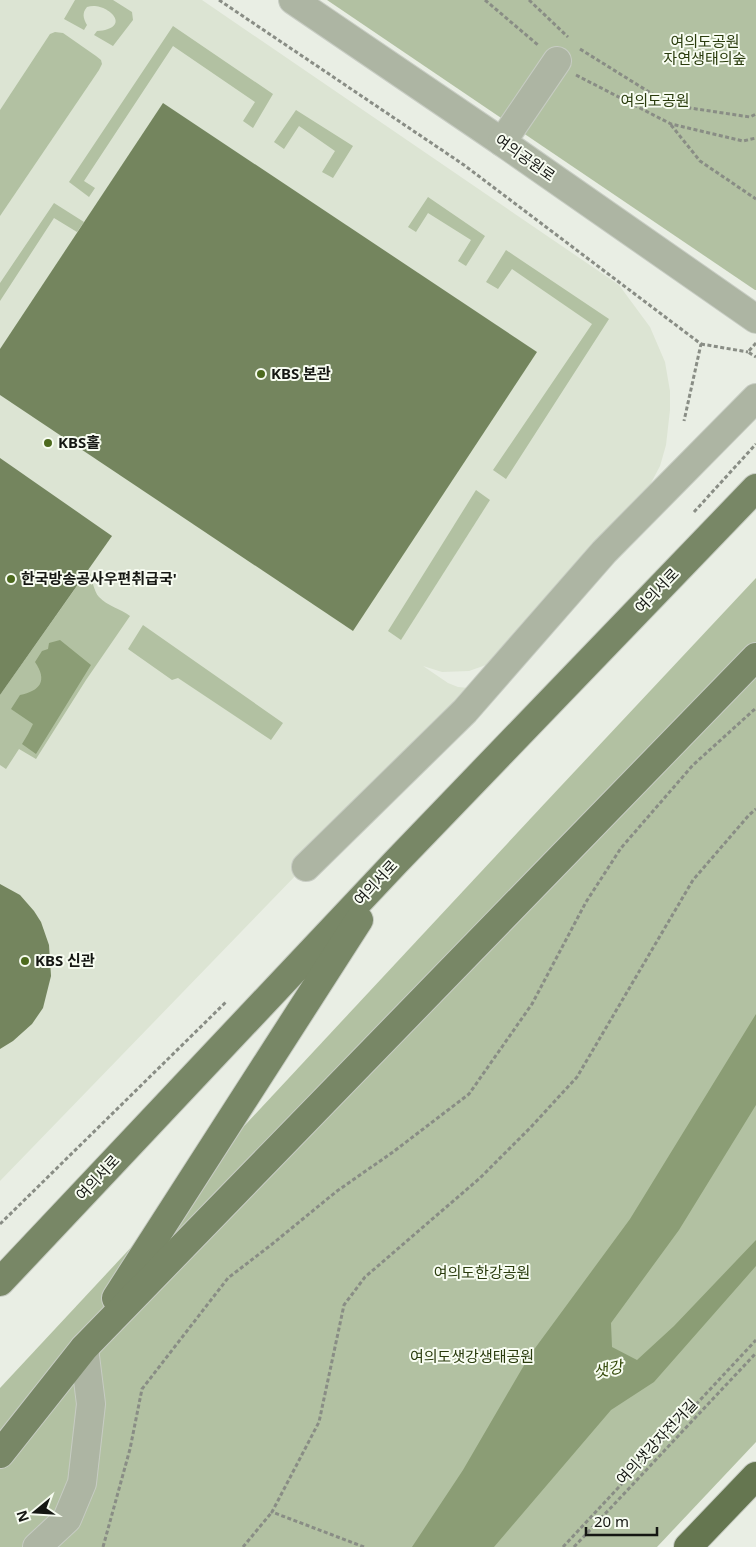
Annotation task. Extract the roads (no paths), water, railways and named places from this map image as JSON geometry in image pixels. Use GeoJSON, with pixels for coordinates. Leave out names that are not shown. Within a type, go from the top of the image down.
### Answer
{"type":"FeatureCollection","features":[{"type":"Feature","properties":{"kind":"highway"},"geometry":{"type":"LineString","coordinates":[[688,1547],[756,1476]]}},
{"type":"Feature","properties":{"kind":"main road","name":"여의서로"},"geometry":{"type":"LineString","coordinates":[[0,1282],[395,863],[756,488]]}},
{"type":"Feature","properties":{"kind":"main road"},"geometry":{"type":"LineString","coordinates":[[84,1348],[756,656]]}},
{"type":"Feature","properties":{"kind":"main road"},"geometry":{"type":"LineString","coordinates":[[0,1454],[84,1348],[395,863]]}},
{"type":"Feature","properties":{"kind":"street","name":"여의공원로"},"geometry":{"type":"LineString","coordinates":[[293,0],[502,142],[756,320]]}},
{"type":"Feature","properties":{"kind":"street"},"geometry":{"type":"LineString","coordinates":[[502,142],[557,62]]}},
{"type":"Feature","properties":{"kind":"street"},"geometry":{"type":"LineString","coordinates":[[306,867],[465,711],[604,552],[756,398]]}},
{"type":"Feature","properties":{"kind":"street"},"geometry":{"type":"LineString","coordinates":[[37,1547],[66,1519],[82,1483],[91,1404],[84,1348]]}},
{"type":"Feature","properties":{"kind":"water"},"geometry":{"type":"Polygon","coordinates":[[[60,640],[91,665],[36,754],[22,744],[33,724],[11,709],[20,695],[33,691],[40,684],[41,675],[35,662],[42,651],[48,649],[49,643],[60,640]]]}},
{"type":"Feature","properties":{"kind":"water","name":"샛강"},"geometry":{"type":"Polygon","coordinates":[[[756,1014],[756,1105],[679,1230],[611,1323],[612,1347],[637,1360],[674,1326],[756,1240],[756,1266],[654,1382],[611,1410],[494,1547],[412,1547],[463,1470],[530,1355],[630,1219],[756,1014]]]}},
{"type":"Feature","properties":{"kind":"place","name":"KBS 본관"},"geometry":{"type":"Point","coordinates":[261,374]}},
{"type":"Feature","properties":{"kind":"place","name":"KBS홀"},"geometry":{"type":"Point","coordinates":[48,443]}},
{"type":"Feature","properties":{"kind":"place","name":"한국방송공사우편취급국'"},"geometry":{"type":"Point","coordinates":[11,579]}},
{"type":"Feature","properties":{"kind":"place","name":"KBS 신관"},"geometry":{"type":"Point","coordinates":[25,961]}},
{"type":"Feature","properties":{"kind":"park label","name":"여의도공원 자연생태의숲"},"geometry":{"type":"Point","coordinates":[705,50]}},
{"type":"Feature","properties":{"kind":"park label","name":"여의도공원"},"geometry":{"type":"Point","coordinates":[655,101]}},
{"type":"Feature","properties":{"kind":"park label","name":"여의도한강공원"},"geometry":{"type":"Point","coordinates":[482,1273]}},
{"type":"Feature","properties":{"kind":"park label","name":"여의도샛강생태공원"},"geometry":{"type":"Point","coordinates":[472,1357]}}]}
